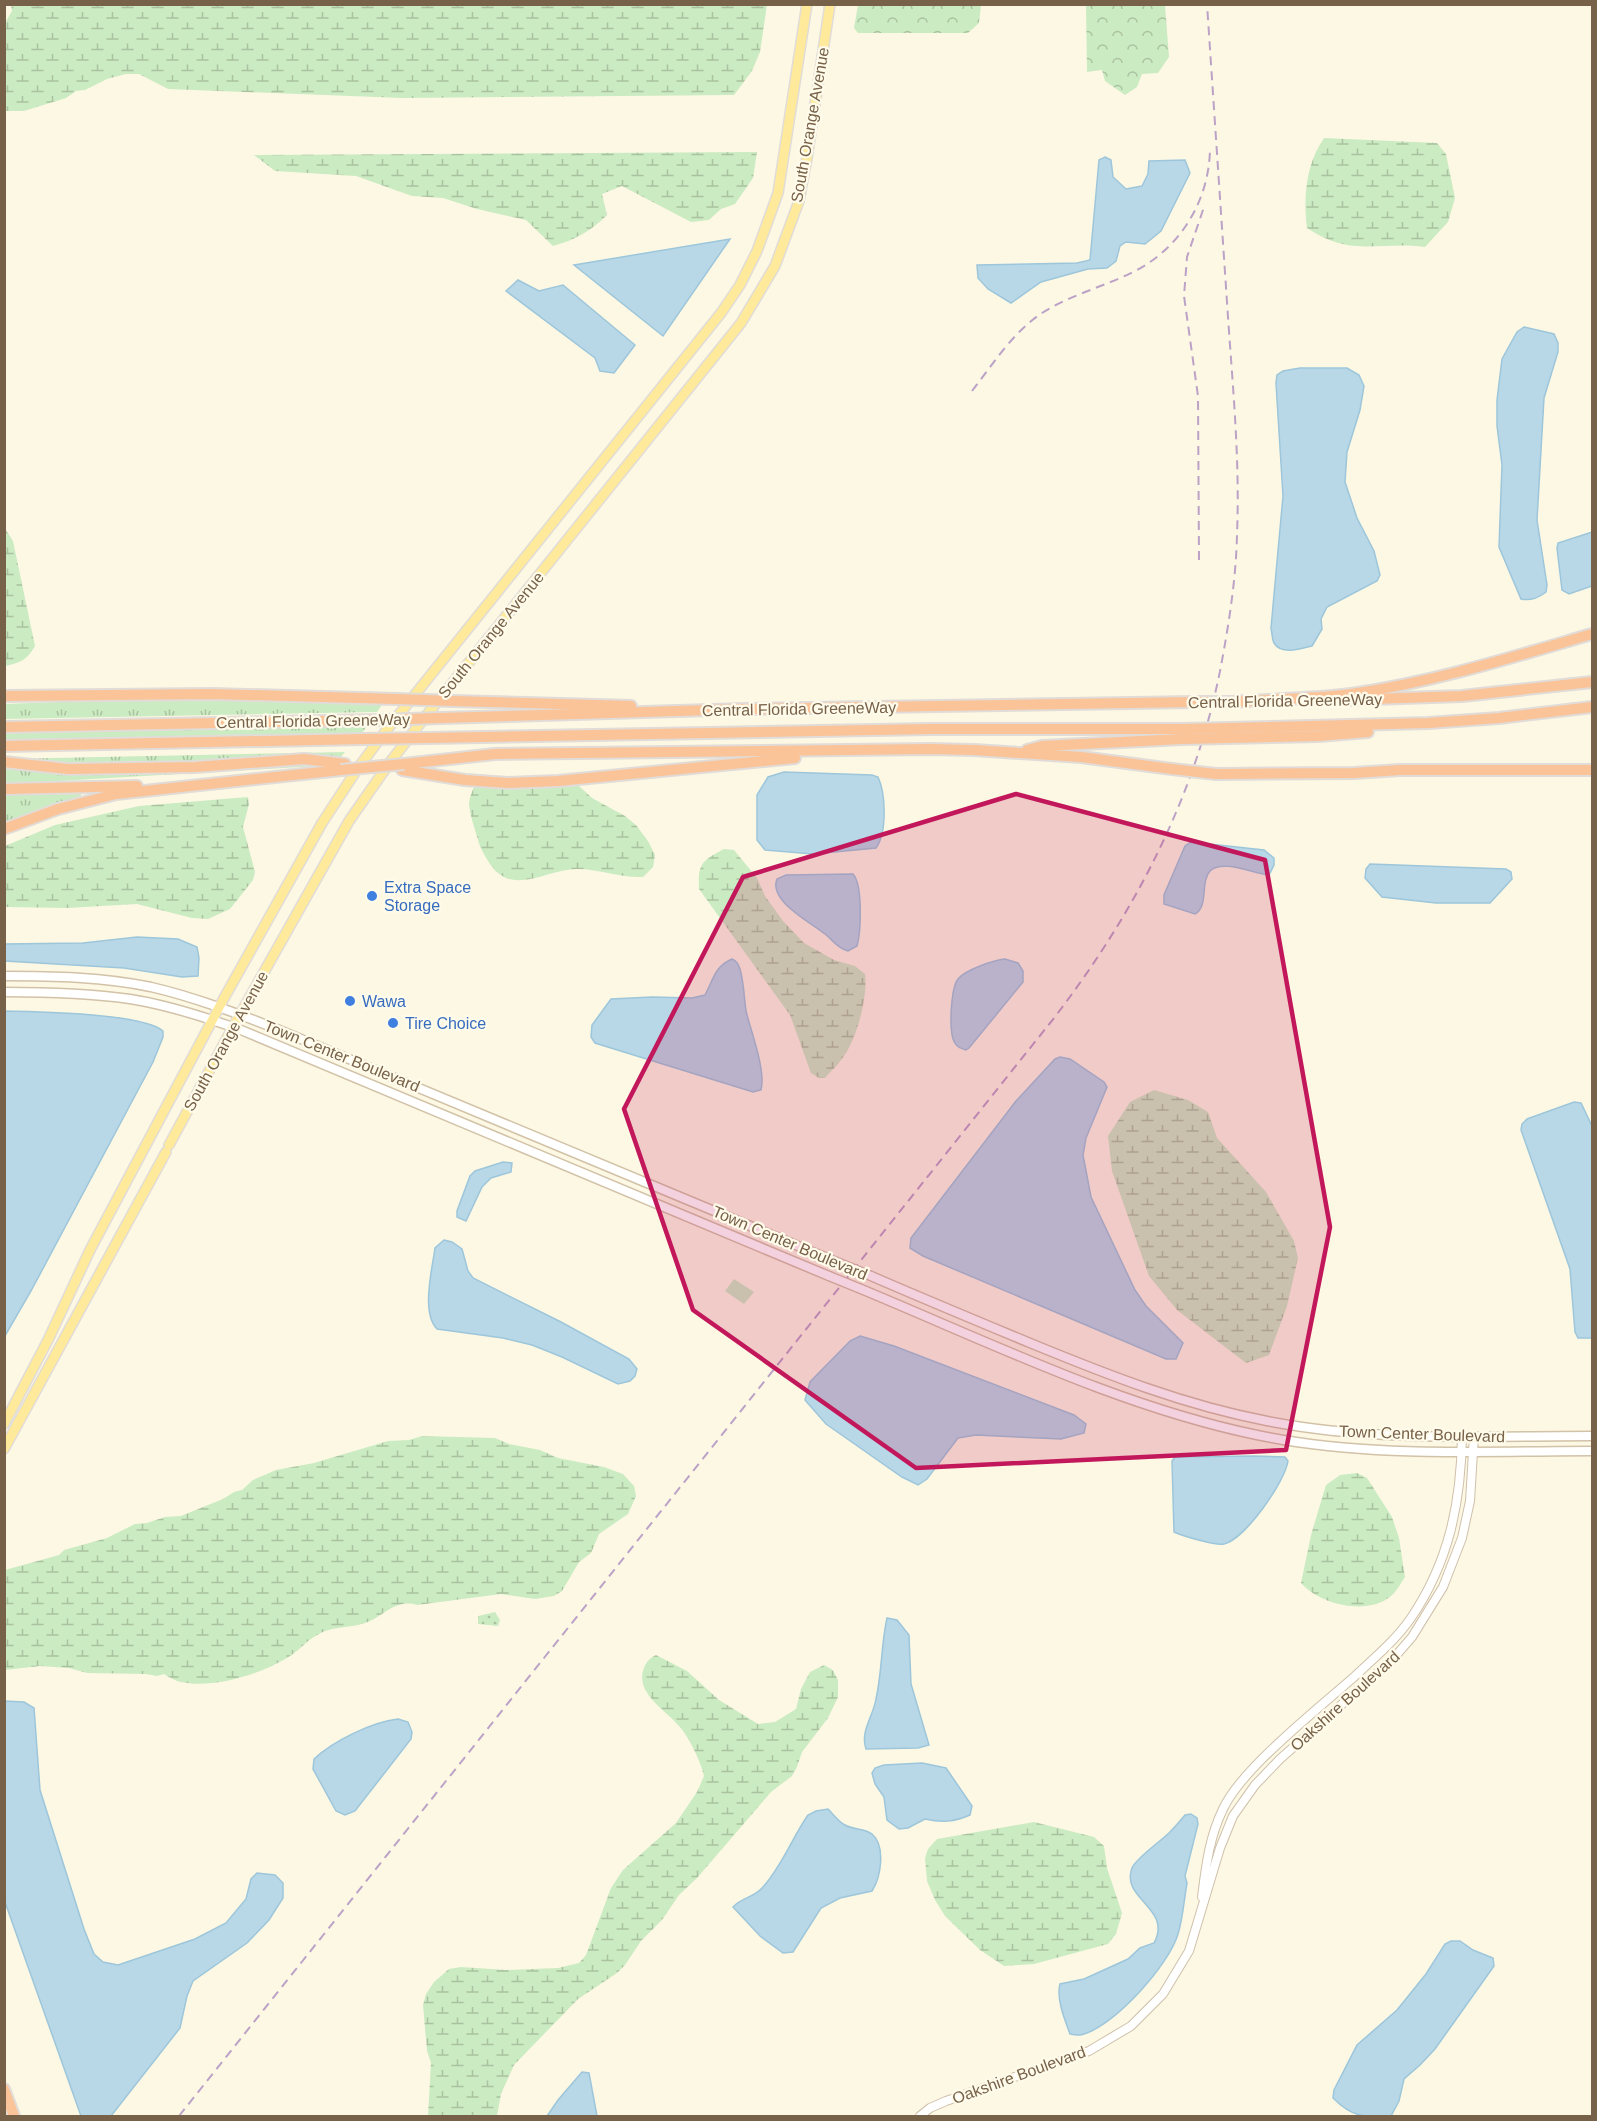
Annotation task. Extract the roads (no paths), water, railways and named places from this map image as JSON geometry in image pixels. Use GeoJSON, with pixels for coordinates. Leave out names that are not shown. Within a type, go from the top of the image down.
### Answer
{"type":"FeatureCollection","features":[{"type":"Feature","properties":{"kind":"highway"},"geometry":{"type":"LineString","coordinates":[[1232,702],[1349,694],[1393,687],[1491,664],[1593,634]]}},
{"type":"Feature","properties":{"kind":"highway","name":"Central Florida GreeneWay"},"geometry":{"type":"LineString","coordinates":[[4,727],[380,720],[745,709],[1426,698],[1593,682]]}},
{"type":"Feature","properties":{"kind":"highway"},"geometry":{"type":"LineString","coordinates":[[4,698],[213,694],[745,709]]}},
{"type":"Feature","properties":{"kind":"highway","name":"Central Florida GreeneWay"},"geometry":{"type":"LineString","coordinates":[[4,746],[930,729],[1228,733],[1499,718],[1593,707]]}},
{"type":"Feature","properties":{"kind":"highway"},"geometry":{"type":"LineString","coordinates":[[1018,753],[1041,746],[1182,734]]}},
{"type":"Feature","properties":{"kind":"highway"},"geometry":{"type":"LineString","coordinates":[[4,829],[58,809],[116,794],[343,767],[403,767],[495,754],[930,749],[1081,757],[1216,774],[1354,773],[1400,770],[1593,770]]}},
{"type":"Feature","properties":{"kind":"highway"},"geometry":{"type":"LineString","coordinates":[[403,767],[465,780],[508,783],[558,781],[875,751]]}},
{"type":"Feature","properties":{"kind":"highway"},"geometry":{"type":"LineString","coordinates":[[4,762],[68,769],[195,767],[304,759],[343,767]]}},
{"type":"Feature","properties":{"kind":"highway"},"geometry":{"type":"LineString","coordinates":[[4,789],[221,782]]}},
{"type":"Feature","properties":{"kind":"highway"},"geometry":{"type":"LineString","coordinates":[[4,2089],[14,2116]]}},
{"type":"Feature","properties":{"kind":"main road","name":"South Orange Avenue"},"geometry":{"type":"LineString","coordinates":[[4,1424],[48,1340],[95,1240],[219,1008],[322,823],[358,768],[721,313],[740,285],[765,232],[778,194],[807,4]]}},
{"type":"Feature","properties":{"kind":"main road","name":"South Orange Avenue"},"geometry":{"type":"LineString","coordinates":[[4,1449],[233,1027],[349,821],[418,726],[741,323],[759,295],[781,251],[799,201],[830,4]]}},
{"type":"Feature","properties":{"kind":"main road","name":"Town Center Boulevard"},"geometry":{"type":"LineString","coordinates":[[4,976],[73,977],[151,987],[240,1015],[1108,1375],[1184,1402],[1316,1430],[1358,1434],[1593,1436]]}},
{"type":"Feature","properties":{"kind":"main road","name":"Town Center Boulevard"},"geometry":{"type":"LineString","coordinates":[[4,992],[83,994],[132,999],[233,1027],[1118,1395],[1184,1417],[1258,1435],[1331,1446],[1399,1451],[1593,1451]]}},
{"type":"Feature","properties":{"kind":"street"},"geometry":{"type":"LineString","coordinates":[[1229,1429],[1232,1414]]}},
{"type":"Feature","properties":{"kind":"street","name":"Oakshire Boulevard"},"geometry":{"type":"LineString","coordinates":[[1199,1919],[1209,1845],[1224,1806],[1247,1774],[1272,1749],[1385,1649],[1410,1618],[1432,1582],[1446,1548],[1456,1512],[1462,1436]]}},
{"type":"Feature","properties":{"kind":"street","name":"Oakshire Boulevard"},"geometry":{"type":"LineString","coordinates":[[920,2116],[930,2108],[946,2101],[1089,2051],[1131,2026],[1163,1994],[1189,1951],[1220,1848],[1233,1816],[1244,1800],[1280,1759],[1392,1660],[1412,1637],[1443,1587],[1462,1538],[1470,1500],[1474,1436]]}},
{"type":"Feature","properties":{"kind":"water"},"geometry":{"type":"Polygon","coordinates":[[[1105,157],[1111,160],[1113,177],[1126,189],[1142,186],[1148,174],[1149,161],[1185,160],[1190,173],[1161,231],[1145,244],[1126,242],[1120,246],[1116,261],[1107,268],[1088,269],[1041,282],[1011,303],[988,289],[978,278],[977,265],[1077,263],[1090,260],[1099,160],[1105,157]]]}},
{"type":"Feature","properties":{"kind":"water"},"geometry":{"type":"Polygon","coordinates":[[[730,239],[663,336],[574,265],[730,239]]]}},
{"type":"Feature","properties":{"kind":"water"},"geometry":{"type":"Polygon","coordinates":[[[518,280],[539,291],[563,285],[635,345],[614,373],[600,371],[595,358],[506,291],[518,280]]]}},
{"type":"Feature","properties":{"kind":"water"},"geometry":{"type":"Polygon","coordinates":[[[1524,327],[1554,334],[1558,343],[1558,352],[1544,398],[1537,520],[1547,585],[1546,592],[1528,600],[1521,599],[1499,547],[1502,465],[1497,426],[1497,400],[1502,359],[1517,332],[1524,327]]]}},
{"type":"Feature","properties":{"kind":"water"},"geometry":{"type":"Polygon","coordinates":[[[1300,368],[1347,368],[1359,375],[1364,386],[1360,410],[1347,452],[1345,482],[1357,518],[1374,551],[1380,575],[1377,581],[1327,607],[1321,619],[1322,629],[1312,646],[1286,650],[1277,647],[1274,643],[1271,628],[1283,496],[1276,383],[1277,375],[1283,371],[1300,368]]]}},
{"type":"Feature","properties":{"kind":"water"},"geometry":{"type":"Polygon","coordinates":[[[1592,532],[1592,586],[1569,594],[1562,590],[1558,543],[1592,532]]]}},
{"type":"Feature","properties":{"kind":"water"},"geometry":{"type":"Polygon","coordinates":[[[784,772],[878,777],[883,793],[884,823],[876,848],[813,854],[765,850],[757,840],[757,795],[768,777],[784,772]]]}},
{"type":"Feature","properties":{"kind":"water"},"geometry":{"type":"Polygon","coordinates":[[[1191,842],[1264,850],[1274,858],[1274,865],[1269,875],[1229,866],[1210,871],[1205,881],[1202,905],[1195,914],[1164,904],[1164,895],[1185,846],[1191,842]]]}},
{"type":"Feature","properties":{"kind":"water"},"geometry":{"type":"Polygon","coordinates":[[[1370,864],[1506,869],[1511,872],[1512,879],[1490,903],[1436,903],[1382,897],[1365,878],[1366,869],[1370,864]]]}},
{"type":"Feature","properties":{"kind":"water"},"geometry":{"type":"Polygon","coordinates":[[[853,874],[860,898],[859,930],[857,946],[848,951],[838,946],[793,911],[779,895],[776,887],[777,879],[786,875],[853,874]]]}},
{"type":"Feature","properties":{"kind":"water"},"geometry":{"type":"Polygon","coordinates":[[[137,937],[178,939],[197,947],[198,976],[182,977],[124,968],[5,961],[5,944],[83,943],[137,937]]]}},
{"type":"Feature","properties":{"kind":"water"},"geometry":{"type":"Polygon","coordinates":[[[732,959],[740,969],[746,1011],[760,1062],[761,1090],[753,1092],[595,1043],[591,1037],[592,1025],[611,999],[692,998],[705,995],[718,970],[732,959]]]}},
{"type":"Feature","properties":{"kind":"water"},"geometry":{"type":"Polygon","coordinates":[[[1005,959],[1018,963],[1023,971],[1023,982],[969,1048],[966,1050],[957,1046],[953,1038],[951,1021],[952,1001],[958,979],[987,963],[1005,959]]]}},
{"type":"Feature","properties":{"kind":"water"},"geometry":{"type":"Polygon","coordinates":[[[5,1011],[63,1013],[134,1020],[163,1031],[163,1037],[153,1062],[5,1336],[5,1011]]]}},
{"type":"Feature","properties":{"kind":"water"},"geometry":{"type":"Polygon","coordinates":[[[1060,1057],[1070,1059],[1104,1082],[1107,1087],[1086,1138],[1083,1155],[1091,1197],[1135,1290],[1146,1306],[1183,1343],[1176,1359],[1166,1359],[923,1256],[910,1248],[911,1238],[1016,1101],[1055,1059],[1060,1057]]]}},
{"type":"Feature","properties":{"kind":"water"},"geometry":{"type":"Polygon","coordinates":[[[1574,1102],[1581,1103],[1592,1126],[1592,1338],[1578,1338],[1575,1332],[1570,1269],[1521,1130],[1522,1124],[1527,1119],[1574,1102]]]}},
{"type":"Feature","properties":{"kind":"water"},"geometry":{"type":"Polygon","coordinates":[[[503,1162],[512,1163],[511,1172],[491,1178],[482,1187],[466,1221],[457,1217],[457,1211],[470,1176],[475,1171],[503,1162]]]}},
{"type":"Feature","properties":{"kind":"water"},"geometry":{"type":"Polygon","coordinates":[[[444,1240],[462,1249],[468,1271],[473,1278],[629,1359],[637,1369],[635,1376],[630,1381],[618,1384],[532,1345],[503,1338],[437,1329],[430,1313],[429,1291],[435,1248],[444,1240]]]}},
{"type":"Feature","properties":{"kind":"water"},"geometry":{"type":"Polygon","coordinates":[[[860,1336],[894,1346],[1074,1415],[1086,1424],[1084,1433],[1061,1439],[976,1435],[958,1438],[927,1479],[918,1485],[902,1477],[826,1424],[805,1400],[810,1382],[850,1341],[860,1336]]]}},
{"type":"Feature","properties":{"kind":"water"},"geometry":{"type":"Polygon","coordinates":[[[1175,1457],[1285,1457],[1288,1461],[1272,1495],[1242,1532],[1233,1540],[1220,1544],[1174,1532],[1172,1461],[1175,1457]]]}},
{"type":"Feature","properties":{"kind":"water"},"geometry":{"type":"Polygon","coordinates":[[[887,1618],[897,1620],[909,1635],[911,1684],[929,1745],[918,1748],[866,1749],[865,1736],[878,1689],[887,1618]]]}},
{"type":"Feature","properties":{"kind":"water"},"geometry":{"type":"Polygon","coordinates":[[[4,1701],[24,1702],[34,1708],[40,1790],[84,1929],[94,1954],[103,1962],[118,1965],[195,1939],[226,1923],[246,1899],[251,1879],[257,1873],[275,1875],[283,1883],[283,1898],[269,1920],[247,1943],[193,1981],[180,2028],[111,2116],[81,2116],[5,1902],[4,1701]]]}},
{"type":"Feature","properties":{"kind":"water"},"geometry":{"type":"Polygon","coordinates":[[[398,1719],[408,1722],[412,1732],[411,1739],[355,1811],[345,1815],[336,1811],[313,1769],[314,1759],[353,1733],[398,1719]]]}},
{"type":"Feature","properties":{"kind":"water"},"geometry":{"type":"Polygon","coordinates":[[[922,1763],[946,1768],[972,1806],[970,1815],[948,1821],[925,1819],[908,1828],[899,1829],[887,1820],[884,1797],[875,1784],[872,1773],[875,1768],[884,1765],[922,1763]]]}},
{"type":"Feature","properties":{"kind":"water"},"geometry":{"type":"Polygon","coordinates":[[[828,1809],[843,1824],[869,1832],[876,1839],[881,1854],[878,1878],[872,1891],[840,1898],[821,1908],[793,1952],[783,1953],[760,1936],[733,1907],[759,1891],[770,1879],[808,1815],[828,1809]]]}},
{"type":"Feature","properties":{"kind":"water"},"geometry":{"type":"Polygon","coordinates":[[[1191,1814],[1197,1818],[1198,1824],[1185,1876],[1187,1883],[1181,1922],[1173,1947],[1152,1977],[1125,2007],[1097,2028],[1082,2035],[1070,2034],[1060,2003],[1060,1984],[1084,1979],[1128,1959],[1140,1948],[1154,1943],[1158,1931],[1157,1921],[1133,1888],[1130,1879],[1132,1868],[1138,1859],[1169,1833],[1185,1815],[1191,1814]]]}},
{"type":"Feature","properties":{"kind":"water"},"geometry":{"type":"Polygon","coordinates":[[[1460,1941],[1473,1950],[1493,1958],[1494,1966],[1435,2049],[1404,2079],[1399,2101],[1391,2116],[1359,2115],[1340,2105],[1333,2098],[1334,2090],[1357,2045],[1397,2010],[1426,1974],[1445,1944],[1460,1941]]]}},
{"type":"Feature","properties":{"kind":"water"},"geometry":{"type":"Polygon","coordinates":[[[582,2072],[589,2073],[597,2116],[547,2116],[558,2100],[582,2072]]]}},
{"type":"Feature","properties":{"kind":"railway"},"geometry":{"type":"LineString","coordinates":[[179,2116],[1054,1018],[1110,937],[1158,852],[1196,761],[1210,714],[1227,634],[1236,551],[1238,508],[1236,426],[1207,4]]}},
{"type":"Feature","properties":{"kind":"railway"},"geometry":{"type":"LineString","coordinates":[[972,391],[1013,339],[1042,313],[1064,301],[1133,272],[1165,250],[1189,221],[1198,204],[1205,186],[1210,147]]}},
{"type":"Feature","properties":{"kind":"railway"},"geometry":{"type":"LineString","coordinates":[[1199,560],[1198,396],[1184,296],[1187,257],[1204,207]]}},
{"type":"Feature","properties":{"kind":"place","name":"Extra Space Storage"},"geometry":{"type":"Point","coordinates":[372,896]}},
{"type":"Feature","properties":{"kind":"place","name":"Wawa"},"geometry":{"type":"Point","coordinates":[350,1001]}},
{"type":"Feature","properties":{"kind":"place","name":"Tire Choice"},"geometry":{"type":"Point","coordinates":[393,1023]}}]}
